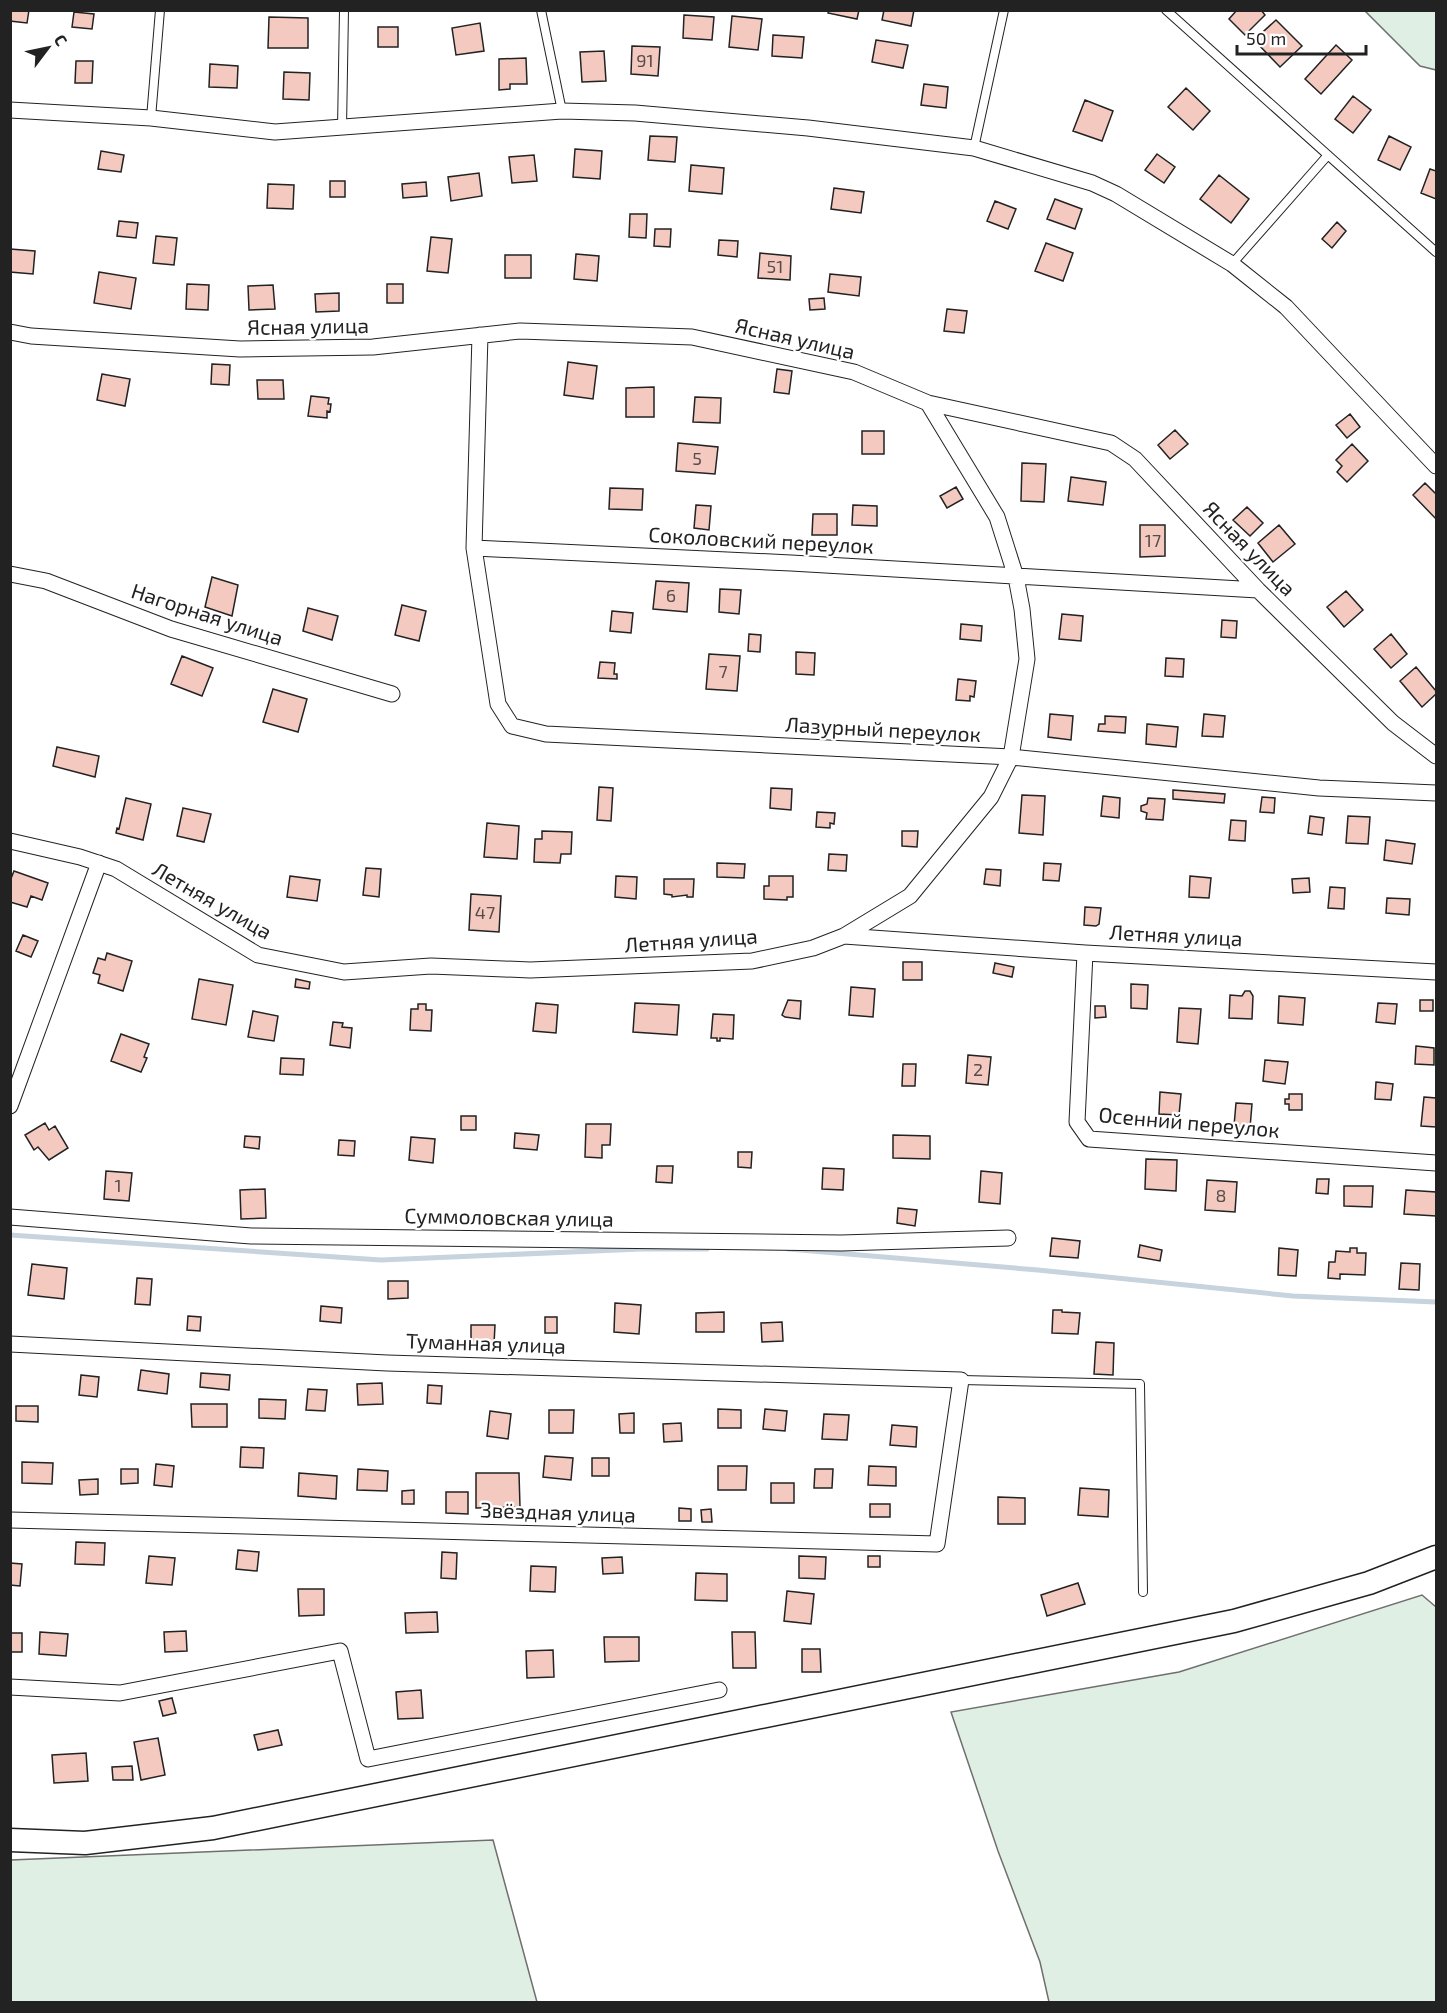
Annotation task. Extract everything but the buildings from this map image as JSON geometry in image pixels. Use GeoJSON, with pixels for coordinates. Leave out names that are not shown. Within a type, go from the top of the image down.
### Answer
{"type":"FeatureCollection","features":[{"type":"Feature","properties":{"kind":"main road"},"geometry":{"type":"LineString","coordinates":[[10,1840],[86,1844],[213,1828],[1234,1621],[1369,1584],[1437,1557]]}},
{"type":"Feature","properties":{"kind":"street"},"geometry":{"type":"LineString","coordinates":[[10,110],[151,118],[275,132],[562,111],[635,113],[808,128],[975,148],[1092,183],[1116,194],[1232,264],[1286,307],[1437,466]]}},
{"type":"Feature","properties":{"kind":"street","name":"Ясная улица"},"geometry":{"type":"LineString","coordinates":[[10,332],[30,336],[240,349],[373,347],[520,331],[692,337],[854,372],[928,403],[1111,443],[1135,459],[1258,590],[1393,723],[1437,756]]}},
{"type":"Feature","properties":{"kind":"street"},"geometry":{"type":"LineString","coordinates":[[474,548],[480,335]]}},
{"type":"Feature","properties":{"kind":"street"},"geometry":{"type":"LineString","coordinates":[[844,936],[910,896],[991,797],[1011,757],[1027,659],[1016,577],[997,517],[928,403]]}},
{"type":"Feature","properties":{"kind":"street","name":"Соколовский переулок"},"geometry":{"type":"LineString","coordinates":[[474,548],[791,563],[1258,590]]}},
{"type":"Feature","properties":{"kind":"street","name":"Лазурный переулок"},"geometry":{"type":"LineString","coordinates":[[474,548],[498,704],[512,726],[546,734],[1011,757],[1319,788],[1437,793]]}},
{"type":"Feature","properties":{"kind":"street","name":"Нагорная улица"},"geometry":{"type":"LineString","coordinates":[[10,574],[46,581],[171,629],[392,694]]}},
{"type":"Feature","properties":{"kind":"street","name":"Летняя улица"},"geometry":{"type":"LineString","coordinates":[[10,841],[80,856],[116,869],[258,956],[344,972],[431,966],[530,970],[752,961],[813,948],[844,936],[1085,953],[1437,972]]}},
{"type":"Feature","properties":{"kind":"street"},"geometry":{"type":"LineString","coordinates":[[10,1106],[99,863]]}},
{"type":"Feature","properties":{"kind":"street","name":"Осенний переулок"},"geometry":{"type":"LineString","coordinates":[[1085,953],[1077,1122],[1089,1139],[1437,1163]]}},
{"type":"Feature","properties":{"kind":"street","name":"Суммоловская улица"},"geometry":{"type":"LineString","coordinates":[[10,1217],[251,1236],[841,1243],[1008,1238]]}},
{"type":"Feature","properties":{"kind":"street","name":"Туманная улица"},"geometry":{"type":"LineString","coordinates":[[10,1344],[387,1363],[961,1380]]}},
{"type":"Feature","properties":{"kind":"street","name":"Звёздная улица"},"geometry":{"type":"LineString","coordinates":[[10,1520],[937,1544],[961,1380]]}},
{"type":"Feature","properties":{"kind":"street"},"geometry":{"type":"LineString","coordinates":[[10,1687],[120,1693],[340,1651],[368,1759],[719,1690]]}},
{"type":"Feature","properties":{"kind":"lane"},"geometry":{"type":"LineString","coordinates":[[151,118],[160,10]]}},
{"type":"Feature","properties":{"kind":"lane"},"geometry":{"type":"LineString","coordinates":[[342,128],[344,10]]}},
{"type":"Feature","properties":{"kind":"lane"},"geometry":{"type":"LineString","coordinates":[[541,10],[562,111]]}},
{"type":"Feature","properties":{"kind":"lane"},"geometry":{"type":"LineString","coordinates":[[975,148],[1004,10]]}},
{"type":"Feature","properties":{"kind":"lane"},"geometry":{"type":"LineString","coordinates":[[1166,10],[1437,252]]}},
{"type":"Feature","properties":{"kind":"lane"},"geometry":{"type":"LineString","coordinates":[[1232,264],[1328,155]]}},
{"type":"Feature","properties":{"kind":"lane"},"geometry":{"type":"LineString","coordinates":[[961,1380],[1140,1384],[1143,1592]]}},
{"type":"Feature","properties":{"kind":"green space"},"geometry":{"type":"Polygon","coordinates":[[[1365,11],[1436,11],[1436,70],[1420,66],[1365,11]]]}},
{"type":"Feature","properties":{"kind":"green space"},"geometry":{"type":"Polygon","coordinates":[[[1422,1595],[1436,1607],[1436,2002],[1049,2002],[1040,1962],[998,1851],[951,1712],[1179,1672],[1422,1595]]]}},
{"type":"Feature","properties":{"kind":"green space"},"geometry":{"type":"Polygon","coordinates":[[[493,1840],[537,2002],[11,2002],[11,1860],[493,1840]]]}},
{"type":"Feature","properties":{"kind":"waterway"},"geometry":{"type":"LineString","coordinates":[[10,1235],[381,1260],[641,1249],[707,1249]]}},
{"type":"Feature","properties":{"kind":"waterway"},"geometry":{"type":"LineString","coordinates":[[788,1249],[1038,1270],[1293,1296],[1436,1302]]}}]}
